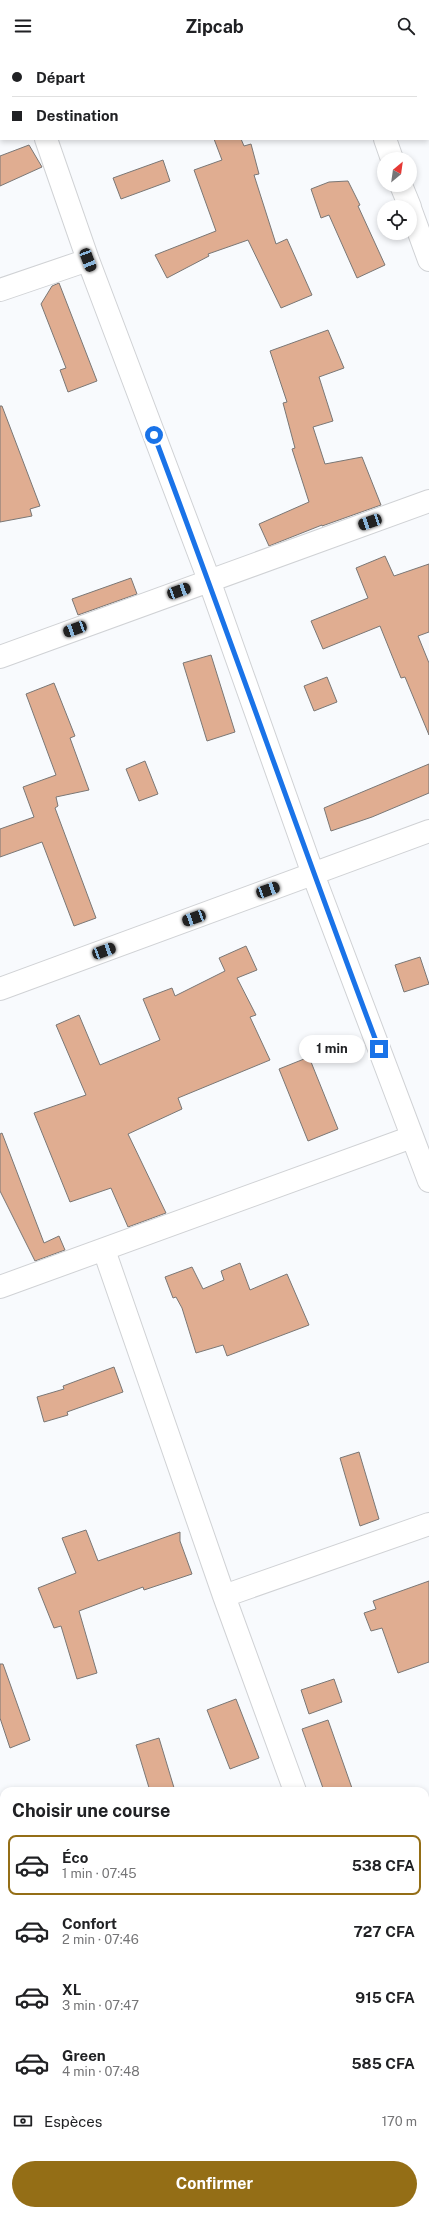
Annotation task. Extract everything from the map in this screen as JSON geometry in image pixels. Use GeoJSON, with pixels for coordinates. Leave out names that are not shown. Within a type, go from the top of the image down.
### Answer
{"type":"FeatureCollection","features":[{"type":"Feature","properties":{"kind":"street"},"geometry":{"type":"LineString","coordinates":[[46,140],[88,260],[209,580],[313,874],[429,1181]]}},
{"type":"Feature","properties":{"kind":"street"},"geometry":{"type":"LineString","coordinates":[[417,227],[429,260]]}},
{"type":"Feature","properties":{"kind":"street"},"geometry":{"type":"LineString","coordinates":[[0,290],[88,260]]}},
{"type":"Feature","properties":{"kind":"street"},"geometry":{"type":"LineString","coordinates":[[0,657],[429,501]]}},
{"type":"Feature","properties":{"kind":"street"},"geometry":{"type":"LineString","coordinates":[[0,989],[429,831]]}},
{"type":"Feature","properties":{"kind":"street"},"geometry":{"type":"LineString","coordinates":[[0,1287],[412,1137]]}},
{"type":"Feature","properties":{"kind":"street"},"geometry":{"type":"LineString","coordinates":[[104,1250],[224,1596],[293,1787]]}},
{"type":"Feature","properties":{"kind":"street"},"geometry":{"type":"LineString","coordinates":[[224,1596],[429,1524]]}},
{"type":"Feature","properties":{"kind":"building"},"geometry":{"type":"Polygon","coordinates":[[[214,140],[241,140],[244,146],[251,144],[259,174],[254,175],[276,244],[287,239],[312,295],[281,308],[248,240],[208,254],[209,256],[167,278],[155,255],[216,231],[194,170],[222,160],[214,140]]]}},
{"type":"Feature","properties":{"kind":"building"},"geometry":{"type":"Polygon","coordinates":[[[29,145],[42,167],[0,186],[0,156],[29,145]]]}},
{"type":"Feature","properties":{"kind":"building"},"geometry":{"type":"Polygon","coordinates":[[[163,160],[170,181],[121,199],[113,178],[163,160]]]}},
{"type":"Feature","properties":{"kind":"building"},"geometry":{"type":"Polygon","coordinates":[[[348,181],[360,205],[358,206],[385,265],[357,278],[329,215],[321,218],[311,189],[329,182],[348,181]]]}},
{"type":"Feature","properties":{"kind":"building"},"geometry":{"type":"Polygon","coordinates":[[[59,283],[97,381],[68,392],[60,370],[66,368],[41,304],[52,286],[59,283]]]}},
{"type":"Feature","properties":{"kind":"building"},"geometry":{"type":"Polygon","coordinates":[[[328,330],[344,368],[319,377],[333,421],[313,427],[325,464],[362,457],[381,505],[322,525],[269,546],[259,524],[309,502],[292,449],[295,448],[283,403],[287,402],[270,351],[328,330]]]}},
{"type":"Feature","properties":{"kind":"building"},"geometry":{"type":"Polygon","coordinates":[[[0,406],[2,406],[40,506],[30,509],[32,516],[0,522],[0,406]]]}},
{"type":"Feature","properties":{"kind":"building"},"geometry":{"type":"Polygon","coordinates":[[[385,556],[394,576],[429,564],[429,632],[418,636],[429,663],[429,735],[405,677],[401,678],[380,626],[323,649],[311,621],[368,598],[356,568],[385,556]]]}},
{"type":"Feature","properties":{"kind":"building"},"geometry":{"type":"Polygon","coordinates":[[[131,578],[137,594],[78,615],[72,599],[131,578]]]}},
{"type":"Feature","properties":{"kind":"building"},"geometry":{"type":"Polygon","coordinates":[[[211,655],[235,732],[207,741],[183,663],[211,655]]]}},
{"type":"Feature","properties":{"kind":"building"},"geometry":{"type":"Polygon","coordinates":[[[327,677],[337,702],[314,711],[304,686],[327,677]]]}},
{"type":"Feature","properties":{"kind":"building"},"geometry":{"type":"Polygon","coordinates":[[[54,683],[75,736],[70,738],[89,790],[56,797],[58,806],[55,808],[96,918],[74,926],[42,842],[0,857],[0,829],[34,817],[23,787],[56,775],[26,694],[54,683]]]}},
{"type":"Feature","properties":{"kind":"building"},"geometry":{"type":"Polygon","coordinates":[[[145,761],[158,794],[139,801],[126,769],[145,761]]]}},
{"type":"Feature","properties":{"kind":"building"},"geometry":{"type":"Polygon","coordinates":[[[429,764],[429,793],[372,817],[331,831],[324,808],[429,764]]]}},
{"type":"Feature","properties":{"kind":"building"},"geometry":{"type":"Polygon","coordinates":[[[246,946],[257,970],[237,978],[256,1015],[250,1017],[270,1060],[178,1098],[182,1109],[128,1134],[166,1213],[128,1227],[111,1188],[70,1202],[34,1113],[86,1095],[56,1025],[79,1015],[100,1065],[160,1040],[143,999],[172,988],[175,996],[225,971],[219,958],[246,946]]]}},
{"type":"Feature","properties":{"kind":"building"},"geometry":{"type":"Polygon","coordinates":[[[420,957],[429,984],[404,992],[395,965],[420,957]]]}},
{"type":"Feature","properties":{"kind":"building"},"geometry":{"type":"Polygon","coordinates":[[[309,1057],[338,1129],[308,1141],[279,1069],[309,1057]]]}},
{"type":"Feature","properties":{"kind":"building"},"geometry":{"type":"Polygon","coordinates":[[[2,1133],[44,1243],[59,1236],[65,1250],[35,1261],[0,1191],[0,1134],[2,1133]]]}},
{"type":"Feature","properties":{"kind":"building"},"geometry":{"type":"Polygon","coordinates":[[[240,1263],[250,1290],[287,1274],[309,1325],[227,1356],[223,1345],[196,1353],[182,1308],[176,1297],[173,1298],[165,1277],[192,1267],[203,1289],[224,1280],[221,1271],[240,1263]]]}},
{"type":"Feature","properties":{"kind":"building"},"geometry":{"type":"Polygon","coordinates":[[[114,1367],[123,1392],[67,1412],[68,1415],[44,1422],[37,1397],[64,1389],[63,1386],[114,1367]]]}},
{"type":"Feature","properties":{"kind":"building"},"geometry":{"type":"Polygon","coordinates":[[[359,1452],[379,1519],[360,1526],[340,1458],[359,1452]]]}},
{"type":"Feature","properties":{"kind":"building"},"geometry":{"type":"Polygon","coordinates":[[[86,1530],[98,1561],[180,1532],[180,1541],[192,1574],[144,1590],[143,1587],[79,1611],[97,1673],[77,1679],[61,1626],[54,1628],[38,1588],[76,1573],[62,1538],[86,1530]]]}},
{"type":"Feature","properties":{"kind":"building"},"geometry":{"type":"Polygon","coordinates":[[[429,1581],[429,1662],[398,1673],[382,1628],[371,1631],[364,1613],[376,1609],[373,1601],[429,1581]]]}},
{"type":"Feature","properties":{"kind":"building"},"geometry":{"type":"Polygon","coordinates":[[[0,1664],[3,1664],[30,1740],[10,1748],[0,1718],[0,1664]]]}},
{"type":"Feature","properties":{"kind":"building"},"geometry":{"type":"Polygon","coordinates":[[[334,1679],[342,1702],[309,1714],[301,1690],[334,1679]]]}},
{"type":"Feature","properties":{"kind":"building"},"geometry":{"type":"Polygon","coordinates":[[[236,1699],[259,1758],[230,1769],[207,1710],[236,1699]]]}},
{"type":"Feature","properties":{"kind":"building"},"geometry":{"type":"Polygon","coordinates":[[[328,1720],[352,1787],[323,1787],[302,1729],[328,1720]]]}},
{"type":"Feature","properties":{"kind":"building"},"geometry":{"type":"Polygon","coordinates":[[[159,1738],[174,1787],[149,1787],[136,1745],[159,1738]]]}},
{"type":"Feature","properties":{"kind":"route"},"geometry":{"type":"LineString","coordinates":[[154,435],[209,580],[313,874],[379,1049]]}}]}
